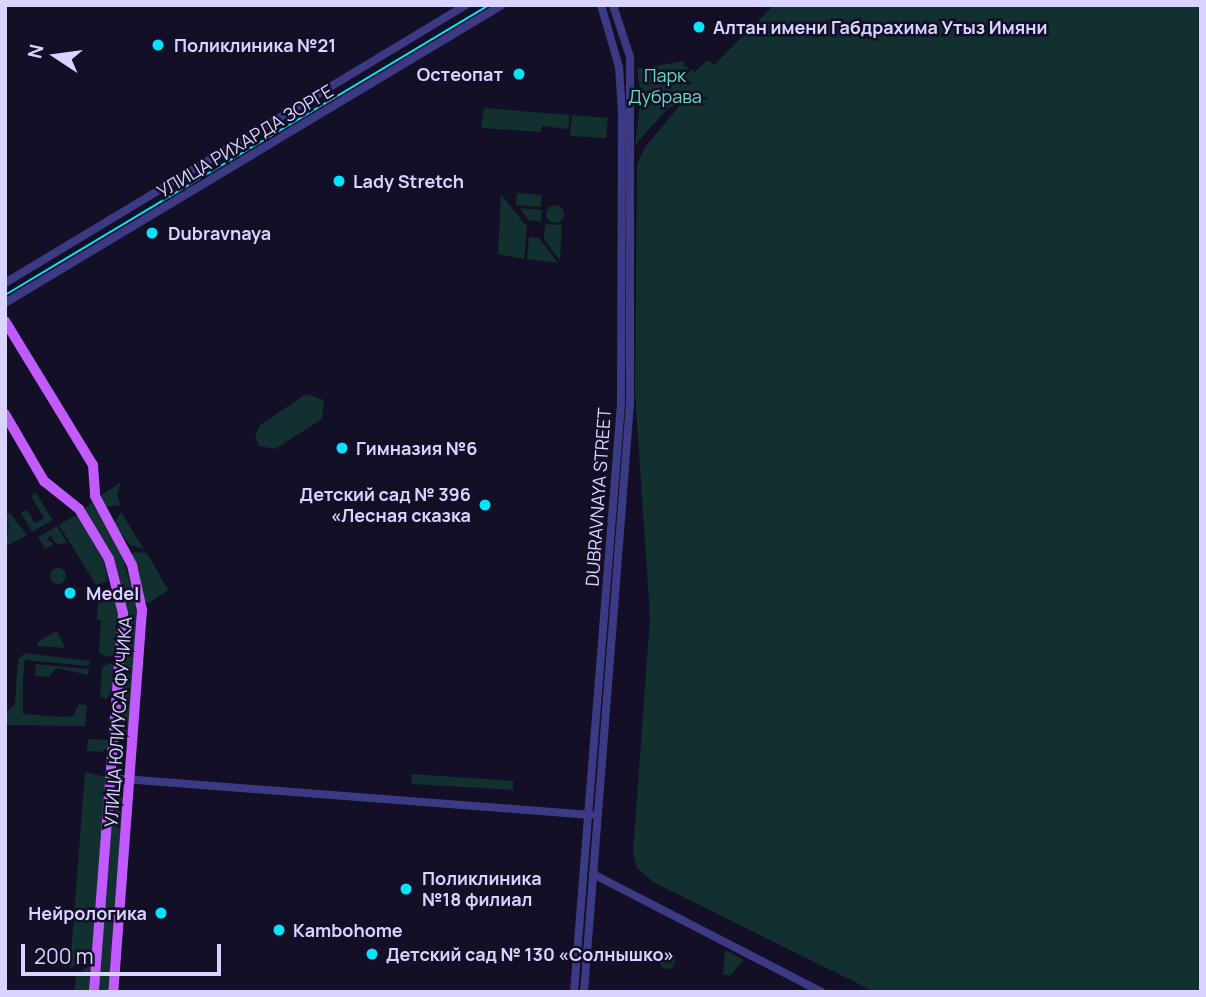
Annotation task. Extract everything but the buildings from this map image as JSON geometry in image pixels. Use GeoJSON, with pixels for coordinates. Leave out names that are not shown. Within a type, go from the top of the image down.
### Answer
{"type":"FeatureCollection","features":[{"type":"Feature","properties":{"kind":"main road","name":"УЛИЦА ЮЛИУСА ФУЧИКА"},"geometry":{"type":"LineString","coordinates":[[5,321],[93,465],[96,496],[135,577],[142,625],[113,992]]}},
{"type":"Feature","properties":{"kind":"main road","name":"УЛИЦА ЮЛИУСА ФУЧИКА"},"geometry":{"type":"LineString","coordinates":[[5,414],[44,481],[79,509],[117,580],[123,612],[94,992]]}},
{"type":"Feature","properties":{"kind":"street","name":"УЛИЦА РИХАРДА ЗОРГЕ"},"geometry":{"type":"LineString","coordinates":[[5,283],[466,5]]}},
{"type":"Feature","properties":{"kind":"street","name":"УЛИЦА РИХАРДА ЗОРГЕ"},"geometry":{"type":"LineString","coordinates":[[5,303],[502,5]]}},
{"type":"Feature","properties":{"kind":"street","name":"DUBRAVNAYA STREET"},"geometry":{"type":"LineString","coordinates":[[574,992],[593,874],[593,816],[621,404],[622,112],[619,68],[601,5]]}},
{"type":"Feature","properties":{"kind":"street","name":"DUBRAVNAYA STREET"},"geometry":{"type":"LineString","coordinates":[[584,992],[583,938],[630,404],[630,57],[613,5]]}},
{"type":"Feature","properties":{"kind":"street"},"geometry":{"type":"LineString","coordinates":[[111,778],[593,816]]}},
{"type":"Feature","properties":{"kind":"street"},"geometry":{"type":"LineString","coordinates":[[593,874],[822,992]]}},
{"type":"Feature","properties":{"kind":"green space","name":"Парк Дубрава"},"geometry":{"type":"Polygon","coordinates":[[[774,5],[1201,5],[1201,992],[875,992],[653,882],[637,868],[633,853],[650,617],[635,392],[637,164],[645,147],[683,102],[667,109],[635,145],[641,96],[637,69],[684,61],[684,66],[695,72],[707,60],[714,65],[774,5]]]}},
{"type":"Feature","properties":{"kind":"green space"},"geometry":{"type":"Polygon","coordinates":[[[484,108],[570,115],[568,129],[542,126],[541,132],[481,128],[484,108]]]}},
{"type":"Feature","properties":{"kind":"green space"},"geometry":{"type":"Polygon","coordinates":[[[572,115],[608,118],[606,138],[570,136],[572,115]]]}},
{"type":"Feature","properties":{"kind":"green space"},"geometry":{"type":"Polygon","coordinates":[[[517,193],[542,195],[541,207],[516,205],[517,193]]]}},
{"type":"Feature","properties":{"kind":"green space"},"geometry":{"type":"Polygon","coordinates":[[[501,194],[527,227],[524,259],[498,254],[501,194]]]}},
{"type":"Feature","properties":{"kind":"green space"},"geometry":{"type":"Polygon","coordinates":[[[551,205],[559,205],[564,214],[562,221],[551,223],[546,218],[546,210],[551,205]]]}},
{"type":"Feature","properties":{"kind":"green space"},"geometry":{"type":"Polygon","coordinates":[[[520,208],[542,210],[541,222],[528,220],[520,208]]]}},
{"type":"Feature","properties":{"kind":"green space"},"geometry":{"type":"Polygon","coordinates":[[[545,224],[562,225],[560,261],[544,239],[545,224]]]}},
{"type":"Feature","properties":{"kind":"green space"},"geometry":{"type":"Polygon","coordinates":[[[529,237],[539,238],[558,263],[527,259],[529,237]]]}},
{"type":"Feature","properties":{"kind":"green space"},"geometry":{"type":"Polygon","coordinates":[[[306,394],[324,400],[322,419],[275,449],[259,446],[255,435],[260,425],[306,394]]]}},
{"type":"Feature","properties":{"kind":"green space"},"geometry":{"type":"Polygon","coordinates":[[[121,482],[117,495],[121,505],[105,507],[100,496],[121,482]]]}},
{"type":"Feature","properties":{"kind":"green space"},"geometry":{"type":"Polygon","coordinates":[[[36,493],[53,520],[32,532],[21,513],[27,510],[35,523],[44,518],[31,496],[36,493]]]}},
{"type":"Feature","properties":{"kind":"green space"},"geometry":{"type":"Polygon","coordinates":[[[92,502],[121,553],[135,599],[137,628],[128,740],[118,739],[126,613],[123,590],[108,549],[84,509],[92,502]]]}},
{"type":"Feature","properties":{"kind":"green space"},"geometry":{"type":"Polygon","coordinates":[[[121,512],[144,549],[130,545],[114,524],[121,512]]]}},
{"type":"Feature","properties":{"kind":"green space"},"geometry":{"type":"Polygon","coordinates":[[[10,513],[27,535],[5,547],[9,526],[5,515],[10,513]]]}},
{"type":"Feature","properties":{"kind":"green space"},"geometry":{"type":"Polygon","coordinates":[[[74,516],[80,518],[104,561],[108,581],[96,585],[59,525],[74,516]]]}},
{"type":"Feature","properties":{"kind":"green space"},"geometry":{"type":"Polygon","coordinates":[[[57,526],[67,543],[56,544],[51,536],[47,539],[54,544],[45,549],[38,537],[57,526]]]}},
{"type":"Feature","properties":{"kind":"green space"},"geometry":{"type":"Polygon","coordinates":[[[134,552],[147,553],[168,590],[149,603],[145,602],[131,555],[134,552]]]}},
{"type":"Feature","properties":{"kind":"green space"},"geometry":{"type":"Polygon","coordinates":[[[58,568],[64,570],[64,582],[58,584],[52,582],[50,576],[52,570],[58,568]]]}},
{"type":"Feature","properties":{"kind":"green space"},"geometry":{"type":"Polygon","coordinates":[[[112,589],[118,614],[116,653],[109,657],[99,653],[101,620],[97,620],[99,593],[112,589]]]}},
{"type":"Feature","properties":{"kind":"green space"},"geometry":{"type":"Polygon","coordinates":[[[57,631],[65,648],[37,646],[40,640],[57,631]]]}},
{"type":"Feature","properties":{"kind":"green space"},"geometry":{"type":"Polygon","coordinates":[[[25,653],[90,661],[89,666],[25,660],[23,678],[23,714],[73,716],[79,704],[87,705],[85,726],[5,725],[5,713],[15,704],[18,659],[25,653]]]}},
{"type":"Feature","properties":{"kind":"green space"},"geometry":{"type":"Polygon","coordinates":[[[111,663],[115,667],[114,685],[106,700],[100,696],[102,667],[111,663]]]}},
{"type":"Feature","properties":{"kind":"green space"},"geometry":{"type":"Polygon","coordinates":[[[36,664],[89,669],[88,675],[56,668],[49,677],[35,676],[36,664]]]}},
{"type":"Feature","properties":{"kind":"green space"},"geometry":{"type":"Polygon","coordinates":[[[88,739],[110,740],[109,747],[101,752],[87,751],[88,739]]]}},
{"type":"Feature","properties":{"kind":"green space"},"geometry":{"type":"Polygon","coordinates":[[[85,772],[106,777],[92,957],[70,968],[85,772]]]}},
{"type":"Feature","properties":{"kind":"green space"},"geometry":{"type":"Polygon","coordinates":[[[411,774],[513,781],[513,790],[412,784],[411,774]]]}},
{"type":"Feature","properties":{"kind":"green space"},"geometry":{"type":"Polygon","coordinates":[[[120,796],[123,799],[108,992],[97,992],[114,798],[120,796]]]}},
{"type":"Feature","properties":{"kind":"green space"},"geometry":{"type":"Polygon","coordinates":[[[725,950],[744,960],[730,976],[723,974],[725,950]]]}},
{"type":"Feature","properties":{"kind":"green space"},"geometry":{"type":"Polygon","coordinates":[[[664,953],[670,953],[675,961],[673,967],[664,969],[659,964],[659,958],[664,953]]]}},
{"type":"Feature","properties":{"kind":"green space"},"geometry":{"type":"Polygon","coordinates":[[[90,965],[89,992],[74,992],[76,975],[90,965]]]}},
{"type":"Feature","properties":{"kind":"tram line"},"geometry":{"type":"LineString","coordinates":[[5,295],[489,5]]}},
{"type":"Feature","properties":{"kind":"place","name":"Алтан имени Габдрахима Утыз Имяни"},"geometry":{"type":"Point","coordinates":[699,27]}},
{"type":"Feature","properties":{"kind":"place","name":"Поликлиника №21"},"geometry":{"type":"Point","coordinates":[158,45]}},
{"type":"Feature","properties":{"kind":"place","name":"Остеопат"},"geometry":{"type":"Point","coordinates":[519,74]}},
{"type":"Feature","properties":{"kind":"place","name":"Lady Stretch"},"geometry":{"type":"Point","coordinates":[339,181]}},
{"type":"Feature","properties":{"kind":"place","name":"Dubravnaya"},"geometry":{"type":"Point","coordinates":[152,233]}},
{"type":"Feature","properties":{"kind":"place","name":"Гимназия №6"},"geometry":{"type":"Point","coordinates":[342,448]}},
{"type":"Feature","properties":{"kind":"place","name":"Детский сад № 396 «Лесная сказка"},"geometry":{"type":"Point","coordinates":[485,505]}},
{"type":"Feature","properties":{"kind":"place","name":"Medel"},"geometry":{"type":"Point","coordinates":[70,593]}},
{"type":"Feature","properties":{"kind":"place","name":"Поликлиника №18 филиал"},"geometry":{"type":"Point","coordinates":[406,889]}},
{"type":"Feature","properties":{"kind":"place","name":"Нейрологика"},"geometry":{"type":"Point","coordinates":[161,913]}},
{"type":"Feature","properties":{"kind":"place","name":"Kambohome"},"geometry":{"type":"Point","coordinates":[279,930]}},
{"type":"Feature","properties":{"kind":"place","name":"Детский сад № 130 «Солнышко»"},"geometry":{"type":"Point","coordinates":[372,954]}}]}
